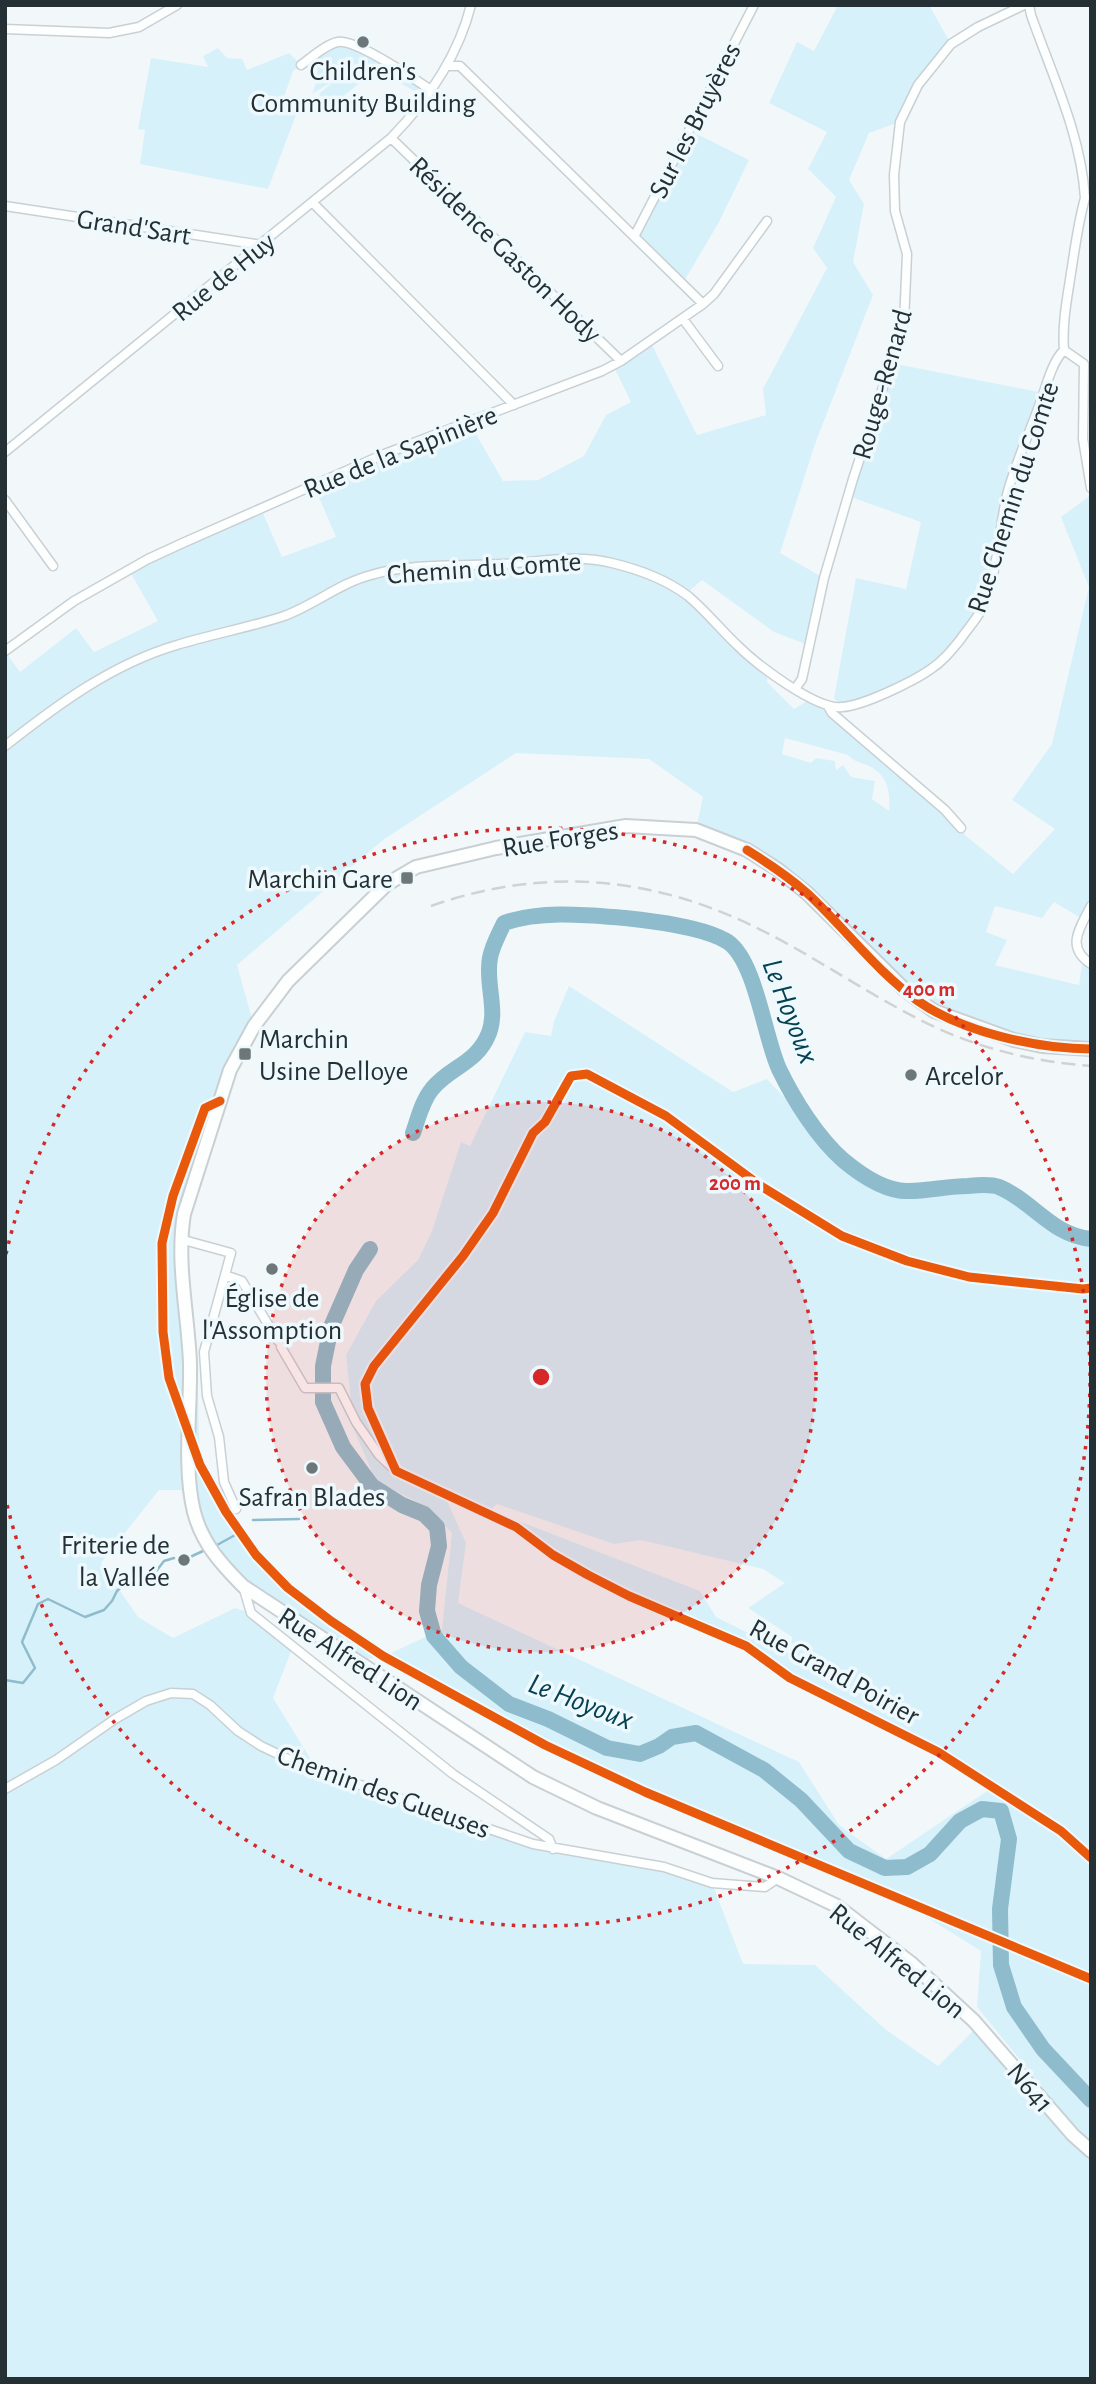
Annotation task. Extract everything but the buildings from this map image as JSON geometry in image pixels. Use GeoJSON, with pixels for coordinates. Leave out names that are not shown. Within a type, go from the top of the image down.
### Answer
{"type":"FeatureCollection","features":[{"type":"Feature","properties":{"kind":"main road","name":"Rue Forges"},"geometry":{"type":"LineString","coordinates":[[180,1239],[184,1214],[230,1070],[254,1026],[288,981],[387,884],[416,867],[496,848],[626,826],[696,830],[747,850],[777,869],[807,893],[906,991],[934,1011],[1014,1040],[1042,1046],[1091,1049]]}},
{"type":"Feature","properties":{"kind":"main road","name":"Rue Alfred Lion"},"geometry":{"type":"LineString","coordinates":[[180,1239],[190,1363],[190,1490],[195,1514],[208,1546],[219,1562],[243,1586],[533,1777],[597,1808],[778,1878],[837,1906],[911,1963],[974,2021]]}},
{"type":"Feature","properties":{"kind":"main road","name":"N641"},"geometry":{"type":"LineString","coordinates":[[974,2021],[1073,2135],[1091,2151]]}},
{"type":"Feature","properties":{"kind":"street"},"geometry":{"type":"LineString","coordinates":[[5,29],[109,33],[139,27],[177,5]]}},
{"type":"Feature","properties":{"kind":"street","name":"Rue de Huy"},"geometry":{"type":"LineString","coordinates":[[5,452],[391,138],[417,112],[446,66],[460,38],[471,5]]}},
{"type":"Feature","properties":{"kind":"street","name":"Sur les Bruyères"},"geometry":{"type":"LineString","coordinates":[[635,234],[754,5]]}},
{"type":"Feature","properties":{"kind":"street","name":"Rouge-Renard"},"geometry":{"type":"LineString","coordinates":[[795,689],[802,679],[824,578],[853,478],[904,323],[907,254],[895,211],[894,175],[900,122],[918,85],[951,44],[978,27],[1024,5]]}},
{"type":"Feature","properties":{"kind":"street"},"geometry":{"type":"LineString","coordinates":[[1029,5],[1075,136],[1085,198],[1064,306],[1065,350]]}},
{"type":"Feature","properties":{"kind":"street"},"geometry":{"type":"LineString","coordinates":[[300,65],[336,42],[346,42],[363,49],[431,90]]}},
{"type":"Feature","properties":{"kind":"street"},"geometry":{"type":"LineString","coordinates":[[446,66],[460,66],[635,234],[703,304]]}},
{"type":"Feature","properties":{"kind":"street","name":"Résidence Gaston Hody"},"geometry":{"type":"LineString","coordinates":[[391,138],[621,361]]}},
{"type":"Feature","properties":{"kind":"street"},"geometry":{"type":"LineString","coordinates":[[1085,198],[1091,206]]}},
{"type":"Feature","properties":{"kind":"street"},"geometry":{"type":"LineString","coordinates":[[313,203],[514,405]]}},
{"type":"Feature","properties":{"kind":"street","name":"Grand'Sart"},"geometry":{"type":"LineString","coordinates":[[5,206],[262,245]]}},
{"type":"Feature","properties":{"kind":"street","name":"Rue de la Sapinière"},"geometry":{"type":"LineString","coordinates":[[5,651],[74,601],[148,559],[382,455],[602,371],[621,361],[703,304],[767,221]]}},
{"type":"Feature","properties":{"kind":"street"},"geometry":{"type":"LineString","coordinates":[[683,319],[718,366]]}},
{"type":"Feature","properties":{"kind":"street","name":"Rue Chemin du Comte"},"geometry":{"type":"LineString","coordinates":[[828,706],[843,707],[866,700],[930,670],[947,656],[980,611],[991,578],[1007,493],[1051,373],[1060,353],[1065,350],[1084,364],[1083,439],[1091,488]]}},
{"type":"Feature","properties":{"kind":"street"},"geometry":{"type":"LineString","coordinates":[[5,500],[52,566]]}},
{"type":"Feature","properties":{"kind":"street","name":"Chemin du Comte"},"geometry":{"type":"LineString","coordinates":[[5,746],[69,698],[121,667],[175,645],[252,626],[292,612],[371,575],[416,568],[571,558],[610,562],[662,581],[685,594],[713,619],[737,646],[795,689]]}},
{"type":"Feature","properties":{"kind":"street"},"geometry":{"type":"LineString","coordinates":[[795,689],[828,706],[832,713],[925,792],[961,828]]}},
{"type":"Feature","properties":{"kind":"street"},"geometry":{"type":"LineString","coordinates":[[1091,906],[1078,931],[1076,944],[1078,952],[1091,964]]}},
{"type":"Feature","properties":{"kind":"street"},"geometry":{"type":"LineString","coordinates":[[180,1239],[231,1253],[204,1352],[207,1396],[219,1437],[224,1482],[236,1509]]}},
{"type":"Feature","properties":{"kind":"street","name":"Rue Grand Poirier"},"geometry":{"type":"LineString","coordinates":[[225,1275],[242,1281],[305,1388],[339,1388],[356,1422],[379,1455],[396,1471],[516,1527],[553,1555],[629,1596],[746,1646],[790,1678],[938,1752],[1060,1831],[1091,1858]]}},
{"type":"Feature","properties":{"kind":"street","name":"Chemin des Gueuses"},"geometry":{"type":"LineString","coordinates":[[243,1586],[251,1613],[453,1774],[549,1839],[553,1849]]}},
{"type":"Feature","properties":{"kind":"street","name":"Chemin des Gueuses"},"geometry":{"type":"LineString","coordinates":[[5,1789],[48,1765],[146,1701],[171,1693],[193,1694],[210,1705],[238,1731],[261,1746],[299,1764],[553,1849],[664,1867],[712,1884],[765,1888],[778,1878]]}},
{"type":"Feature","properties":{"kind":"shaded area"},"geometry":{"type":"Polygon","coordinates":[[[838,5],[929,5],[951,44],[918,85],[900,122],[869,133],[849,180],[864,204],[853,262],[873,295],[815,444],[780,553],[824,578],[808,645],[774,632],[702,580],[686,594],[768,671],[767,682],[794,709],[812,698],[828,706],[961,828],[966,836],[1013,874],[1055,829],[1012,800],[1052,744],[1089,587],[1061,517],[1091,495],[1091,906],[1084,920],[1054,902],[1042,918],[995,906],[986,932],[1007,940],[995,965],[1079,985],[1083,958],[1091,964],[1091,1049],[1042,1046],[934,1011],[777,869],[696,830],[703,797],[649,759],[516,753],[383,840],[237,965],[254,1026],[230,1070],[180,1239],[197,1355],[200,1466],[226,1512],[256,1555],[288,1588],[383,1656],[357,1661],[219,1562],[190,1490],[159,1490],[101,1563],[138,1617],[173,1638],[235,1608],[251,1613],[293,1646],[273,1698],[318,1771],[533,1844],[664,1867],[712,1883],[743,1964],[815,1965],[885,2029],[938,2066],[974,2030],[1068,2138],[1091,2158],[1091,2379],[5,2379],[5,651],[20,672],[76,628],[94,652],[158,621],[129,570],[261,509],[282,557],[336,537],[314,486],[469,422],[503,481],[538,480],[584,456],[606,415],[631,402],[613,365],[650,341],[697,435],[766,415],[763,389],[827,268],[813,248],[836,197],[808,169],[827,132],[769,103],[797,42],[814,51],[838,5]],[[785,738],[782,754],[811,763],[816,758],[835,761],[836,770],[843,765],[851,777],[875,781],[872,799],[889,811],[889,793],[883,777],[848,755],[785,738]]]}},
{"type":"Feature","properties":{"kind":"shaded area"},"geometry":{"type":"Polygon","coordinates":[[[346,42],[421,83],[416,92],[374,68],[329,107],[319,94],[335,80],[312,94],[317,80],[318,54],[346,42]]]}},
{"type":"Feature","properties":{"kind":"shaded area"},"geometry":{"type":"Polygon","coordinates":[[[218,48],[227,58],[242,59],[247,70],[289,53],[301,65],[293,71],[280,108],[296,115],[268,189],[140,164],[145,130],[138,129],[151,58],[208,67],[203,56],[218,48]]]}},
{"type":"Feature","properties":{"kind":"shaded area"},"geometry":{"type":"Polygon","coordinates":[[[689,130],[749,160],[719,222],[683,283],[635,235],[689,130]]]}},
{"type":"Feature","properties":{"kind":"shaded area"},"geometry":{"type":"Polygon","coordinates":[[[891,363],[1044,393],[1013,475],[980,611],[930,670],[843,707],[834,698],[856,578],[906,589],[921,522],[848,496],[891,363]]]}},
{"type":"Feature","properties":{"kind":"shaded area"},"geometry":{"type":"Polygon","coordinates":[[[569,986],[733,1092],[767,1079],[843,1160],[880,1185],[908,1192],[946,1186],[998,1187],[1059,1230],[1091,1239],[1091,2142],[1078,2131],[977,2007],[981,1951],[872,1883],[644,1788],[498,1716],[391,1653],[442,1629],[452,1533],[425,1506],[376,1481],[354,1430],[346,1355],[376,1301],[418,1260],[432,1231],[461,1142],[470,1146],[525,1032],[551,1036],[554,1021],[569,986]],[[451,1497],[448,1503],[466,1543],[458,1603],[799,1762],[839,1825],[886,1859],[993,1787],[938,1752],[790,1678],[746,1646],[588,1575],[516,1527],[451,1497]],[[497,1504],[490,1510],[700,1591],[716,1617],[791,1654],[792,1637],[748,1608],[785,1583],[763,1569],[641,1540],[614,1544],[497,1504]]]}},
{"type":"Feature","properties":{"kind":"waterway","name":"Le Hoyoux"},"geometry":{"type":"LineString","coordinates":[[413,1133],[432,1089],[446,1075],[470,1059],[489,1033],[492,1015],[490,958],[504,923],[533,916],[564,914],[664,923],[706,932],[728,942],[738,952],[752,982],[774,1055],[785,1081],[807,1118],[843,1160],[874,1182],[900,1191],[980,1185],[999,1187],[1065,1231],[1091,1239]]}},
{"type":"Feature","properties":{"kind":"waterway","name":"Le Hoyoux"},"geometry":{"type":"LineString","coordinates":[[370,1249],[356,1270],[331,1327],[323,1366],[323,1402],[343,1447],[372,1486],[402,1505],[424,1514],[437,1527],[439,1546],[429,1585],[427,1611],[434,1636],[461,1667],[509,1704],[548,1719],[607,1748],[640,1754],[672,1737],[696,1733],[764,1770],[801,1800],[849,1851],[885,1868],[907,1867],[930,1854],[960,1821],[982,1809],[1001,1811],[1009,1839],[1000,1909],[1001,1965],[1014,2007],[1043,2049],[1091,2100]]}},
{"type":"Feature","properties":{"kind":"waterway"},"geometry":{"type":"LineString","coordinates":[[253,1520],[299,1519]]}},
{"type":"Feature","properties":{"kind":"waterway"},"geometry":{"type":"LineString","coordinates":[[217,1545],[237,1534]]}},
{"type":"Feature","properties":{"kind":"waterway"},"geometry":{"type":"LineString","coordinates":[[190,1557],[203,1551]]}},
{"type":"Feature","properties":{"kind":"waterway"},"geometry":{"type":"LineString","coordinates":[[5,1680],[23,1683],[35,1668],[22,1642],[38,1604],[48,1599],[85,1617],[104,1610],[117,1591],[135,1574],[154,1574],[164,1561],[174,1558]]}},
{"type":"Feature","properties":{"kind":"railway"},"geometry":{"type":"LineString","coordinates":[[431,906],[472,894],[554,882],[595,882],[675,896],[755,927],[914,1017],[955,1036],[1012,1054],[1091,1066]]}},
{"type":"Feature","properties":{"kind":"cycle path"},"geometry":{"type":"LineString","coordinates":[[747,850],[800,887],[888,976],[936,1012],[956,1022],[1001,1037],[1048,1046],[1091,1049]]}},
{"type":"Feature","properties":{"kind":"cycle path"},"geometry":{"type":"LineString","coordinates":[[1091,1288],[969,1277],[907,1261],[842,1236],[761,1186],[666,1116],[587,1074],[571,1076],[545,1122],[533,1133],[493,1213],[463,1256],[374,1366],[365,1384],[368,1408],[396,1471],[516,1527],[553,1555],[629,1596],[746,1646],[790,1678],[938,1752],[1061,1831],[1091,1858]]}},
{"type":"Feature","properties":{"kind":"cycle path"},"geometry":{"type":"LineString","coordinates":[[220,1101],[205,1108],[173,1196],[162,1243],[163,1332],[169,1378],[200,1465],[226,1512],[256,1555],[288,1588],[383,1656],[545,1745],[645,1792],[1091,1979]]}},
{"type":"Feature","properties":{"kind":"place","name":"Children's Community Building"},"geometry":{"type":"Point","coordinates":[363,42]}},
{"type":"Feature","properties":{"kind":"place","name":"Marchin Gare"},"geometry":{"type":"Point","coordinates":[407,878]}},
{"type":"Feature","properties":{"kind":"place","name":"Marchin Usine Delloye"},"geometry":{"type":"Point","coordinates":[245,1054]}},
{"type":"Feature","properties":{"kind":"place","name":"Arcelor"},"geometry":{"type":"Point","coordinates":[911,1075]}},
{"type":"Feature","properties":{"kind":"place","name":"Église de l'Assomption"},"geometry":{"type":"Point","coordinates":[272,1269]}},
{"type":"Feature","properties":{"kind":"place","name":"Safran Blades"},"geometry":{"type":"Point","coordinates":[312,1468]}},
{"type":"Feature","properties":{"kind":"place","name":"Friterie de la Vallée"},"geometry":{"type":"Point","coordinates":[184,1560]}}]}
